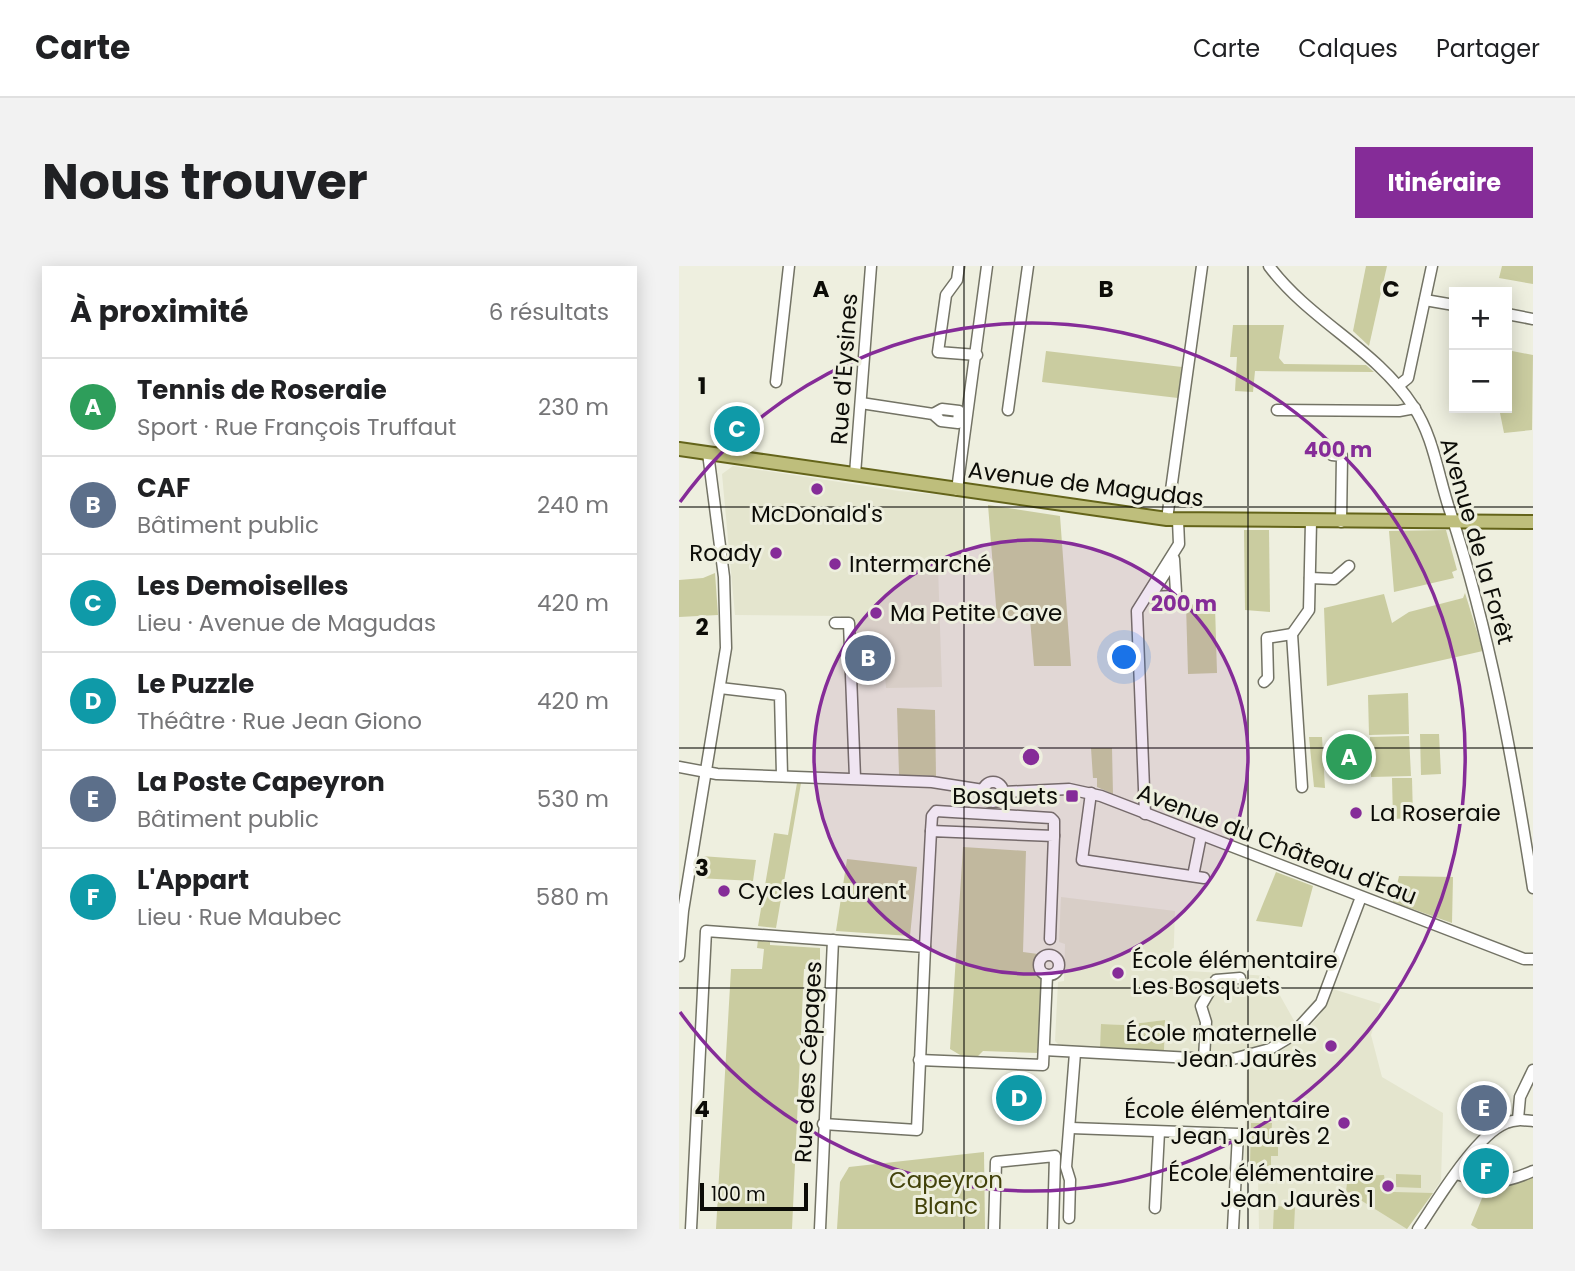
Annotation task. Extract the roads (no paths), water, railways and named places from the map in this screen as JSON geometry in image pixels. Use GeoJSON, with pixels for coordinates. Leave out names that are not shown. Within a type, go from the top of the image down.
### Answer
{"type":"FeatureCollection","features":[{"type":"Feature","properties":{"kind":"main road","name":"Avenue de Magudas"},"geometry":{"type":"LineString","coordinates":[[679,449],[1173,519],[1533,522]]}},
{"type":"Feature","properties":{"kind":"street"},"geometry":{"type":"LineString","coordinates":[[776,382],[789,266]]}},
{"type":"Feature","properties":{"kind":"street","name":"Rue d'Eysines"},"geometry":{"type":"LineString","coordinates":[[855,474],[871,266]]}},
{"type":"Feature","properties":{"kind":"street"},"geometry":{"type":"LineString","coordinates":[[958,266],[957,280],[946,295],[938,352],[977,355]]}},
{"type":"Feature","properties":{"kind":"street"},"geometry":{"type":"LineString","coordinates":[[957,490],[987,266]]}},
{"type":"Feature","properties":{"kind":"street"},"geometry":{"type":"LineString","coordinates":[[1008,410],[1028,266]]}},
{"type":"Feature","properties":{"kind":"street"},"geometry":{"type":"LineString","coordinates":[[1140,602],[1180,600],[1179,544],[1173,519],[1202,266]]}},
{"type":"Feature","properties":{"kind":"street","name":"Avenue de la Forêt"},"geometry":{"type":"LineString","coordinates":[[1269,266],[1310,308],[1380,363],[1415,408],[1434,452],[1468,575],[1507,736],[1533,888]]}},
{"type":"Feature","properties":{"kind":"street"},"geometry":{"type":"LineString","coordinates":[[1398,386],[1408,378],[1432,266]]}},
{"type":"Feature","properties":{"kind":"street"},"geometry":{"type":"LineString","coordinates":[[1425,300],[1449,304]]}},
{"type":"Feature","properties":{"kind":"street"},"geometry":{"type":"LineString","coordinates":[[1512,315],[1533,319]]}},
{"type":"Feature","properties":{"kind":"street"},"geometry":{"type":"LineString","coordinates":[[861,403],[933,414]]}},
{"type":"Feature","properties":{"kind":"street"},"geometry":{"type":"LineString","coordinates":[[1277,410],[1399,411],[1415,408]]}},
{"type":"Feature","properties":{"kind":"street"},"geometry":{"type":"LineString","coordinates":[[679,956],[720,688],[726,621],[708,453]]}},
{"type":"Feature","properties":{"kind":"street"},"geometry":{"type":"LineString","coordinates":[[1332,456],[1342,456],[1341,522]]}},
{"type":"Feature","properties":{"kind":"street"},"geometry":{"type":"LineString","coordinates":[[1302,787],[1292,634],[1309,610],[1311,522]]}},
{"type":"Feature","properties":{"kind":"street"},"geometry":{"type":"LineString","coordinates":[[1145,814],[1137,622],[1140,602],[1179,544]]}},
{"type":"Feature","properties":{"kind":"street"},"geometry":{"type":"LineString","coordinates":[[1310,578],[1334,579],[1349,566]]}},
{"type":"Feature","properties":{"kind":"street"},"geometry":{"type":"LineString","coordinates":[[835,623],[849,623],[855,778]]}},
{"type":"Feature","properties":{"kind":"street"},"geometry":{"type":"LineString","coordinates":[[1264,682],[1268,678],[1267,638],[1292,634]]}},
{"type":"Feature","properties":{"kind":"street"},"geometry":{"type":"LineString","coordinates":[[720,688],[780,695],[782,775]]}},
{"type":"Feature","properties":{"kind":"street","name":"Avenue du Château d'Eau"},"geometry":{"type":"LineString","coordinates":[[679,767],[706,771],[932,782],[983,790],[992,782],[1001,786],[1003,792],[1056,788],[1091,793],[1524,959],[1533,959]]}},
{"type":"Feature","properties":{"kind":"street"},"geometry":{"type":"LineString","coordinates":[[983,790],[985,799],[993,803]]}},
{"type":"Feature","properties":{"kind":"street"},"geometry":{"type":"LineString","coordinates":[[993,803],[999,800],[1003,792]]}},
{"type":"Feature","properties":{"kind":"street"},"geometry":{"type":"LineString","coordinates":[[1091,793],[1082,860],[1204,878]]}},
{"type":"Feature","properties":{"kind":"street"},"geometry":{"type":"LineString","coordinates":[[993,803],[993,833]]}},
{"type":"Feature","properties":{"kind":"street"},"geometry":{"type":"LineString","coordinates":[[823,1124],[917,1130],[931,831],[932,816],[936,811],[1053,819],[1050,939]]}},
{"type":"Feature","properties":{"kind":"street"},"geometry":{"type":"LineString","coordinates":[[931,831],[1054,836]]}},
{"type":"Feature","properties":{"kind":"street"},"geometry":{"type":"LineString","coordinates":[[1192,876],[1201,836]]}},
{"type":"Feature","properties":{"kind":"street"},"geometry":{"type":"LineString","coordinates":[[1044,1050],[1229,1060],[1270,1049],[1307,1022],[1321,1003],[1332,980],[1361,897]]}},
{"type":"Feature","properties":{"kind":"street"},"geometry":{"type":"LineString","coordinates":[[691,1229],[706,931],[925,947]]}},
{"type":"Feature","properties":{"kind":"street","name":"Rue des Cépages"},"geometry":{"type":"LineString","coordinates":[[820,1229],[832,940]]}},
{"type":"Feature","properties":{"kind":"street"},"geometry":{"type":"LineString","coordinates":[[919,1060],[1043,1065],[1047,975]]}},
{"type":"Feature","properties":{"kind":"street"},"geometry":{"type":"LineString","coordinates":[[1204,1059],[1206,1022],[1201,1006],[1216,980],[1240,978]]}},
{"type":"Feature","properties":{"kind":"street"},"geometry":{"type":"LineString","coordinates":[[1069,1218],[1070,1180],[1066,1167],[1075,1053]]}},
{"type":"Feature","properties":{"kind":"street"},"geometry":{"type":"LineString","coordinates":[[1518,1119],[1520,1097],[1533,1070]]}},
{"type":"Feature","properties":{"kind":"street"},"geometry":{"type":"LineString","coordinates":[[1417,1229],[1456,1174],[1490,1135],[1503,1124],[1518,1119],[1533,1121]]}},
{"type":"Feature","properties":{"kind":"street"},"geometry":{"type":"LineString","coordinates":[[1071,1128],[1238,1135],[1233,1229]]}},
{"type":"Feature","properties":{"kind":"street"},"geometry":{"type":"LineString","coordinates":[[1155,1208],[1159,1132]]}},
{"type":"Feature","properties":{"kind":"street"},"geometry":{"type":"LineString","coordinates":[[994,1229],[996,1162],[1055,1156],[1053,1229]]}},
{"type":"Feature","properties":{"kind":"street"},"geometry":{"type":"LineString","coordinates":[[1456,1174],[1493,1183],[1506,1182],[1533,1171]]}},
{"type":"Feature","properties":{"kind":"place","name":"Les Demoiselles"},"geometry":{"type":"Point","coordinates":[737,429]}},
{"type":"Feature","properties":{"kind":"place","name":"McDonald's"},"geometry":{"type":"Point","coordinates":[817,489]}},
{"type":"Feature","properties":{"kind":"place","name":"Roady"},"geometry":{"type":"Point","coordinates":[776,553]}},
{"type":"Feature","properties":{"kind":"place","name":"Intermarché"},"geometry":{"type":"Point","coordinates":[835,564]}},
{"type":"Feature","properties":{"kind":"place","name":"Ma Petite Cave"},"geometry":{"type":"Point","coordinates":[876,613]}},
{"type":"Feature","properties":{"kind":"place","name":"CAF"},"geometry":{"type":"Point","coordinates":[868,658]}},
{"type":"Feature","properties":{"kind":"place","name":"Tennis de Roseraie"},"geometry":{"type":"Point","coordinates":[1349,757]}},
{"type":"Feature","properties":{"kind":"place","name":"Bosquets"},"geometry":{"type":"Point","coordinates":[1072,796]}},
{"type":"Feature","properties":{"kind":"place","name":"La Roseraie"},"geometry":{"type":"Point","coordinates":[1356,813]}},
{"type":"Feature","properties":{"kind":"place","name":"Cycles Laurent"},"geometry":{"type":"Point","coordinates":[724,891]}},
{"type":"Feature","properties":{"kind":"place","name":"École élémentaire Les Bosquets"},"geometry":{"type":"Point","coordinates":[1118,973]}},
{"type":"Feature","properties":{"kind":"place","name":"École maternelle Jean Jaurès"},"geometry":{"type":"Point","coordinates":[1331,1046]}},
{"type":"Feature","properties":{"kind":"place","name":"Le Puzzle"},"geometry":{"type":"Point","coordinates":[1019,1098]}},
{"type":"Feature","properties":{"kind":"place","name":"La Poste Capeyron"},"geometry":{"type":"Point","coordinates":[1484,1108]}},
{"type":"Feature","properties":{"kind":"place","name":"École élémentaire Jean Jaurès 2"},"geometry":{"type":"Point","coordinates":[1344,1123]}},
{"type":"Feature","properties":{"kind":"place","name":"L'Appart"},"geometry":{"type":"Point","coordinates":[1486,1171]}},
{"type":"Feature","properties":{"kind":"place","name":"École élémentaire Jean Jaurès 1"},"geometry":{"type":"Point","coordinates":[1388,1186]}},
{"type":"Feature","properties":{"kind":"park label","name":"Capeyron Blanc"},"geometry":{"type":"Point","coordinates":[946,1193]}}]}
